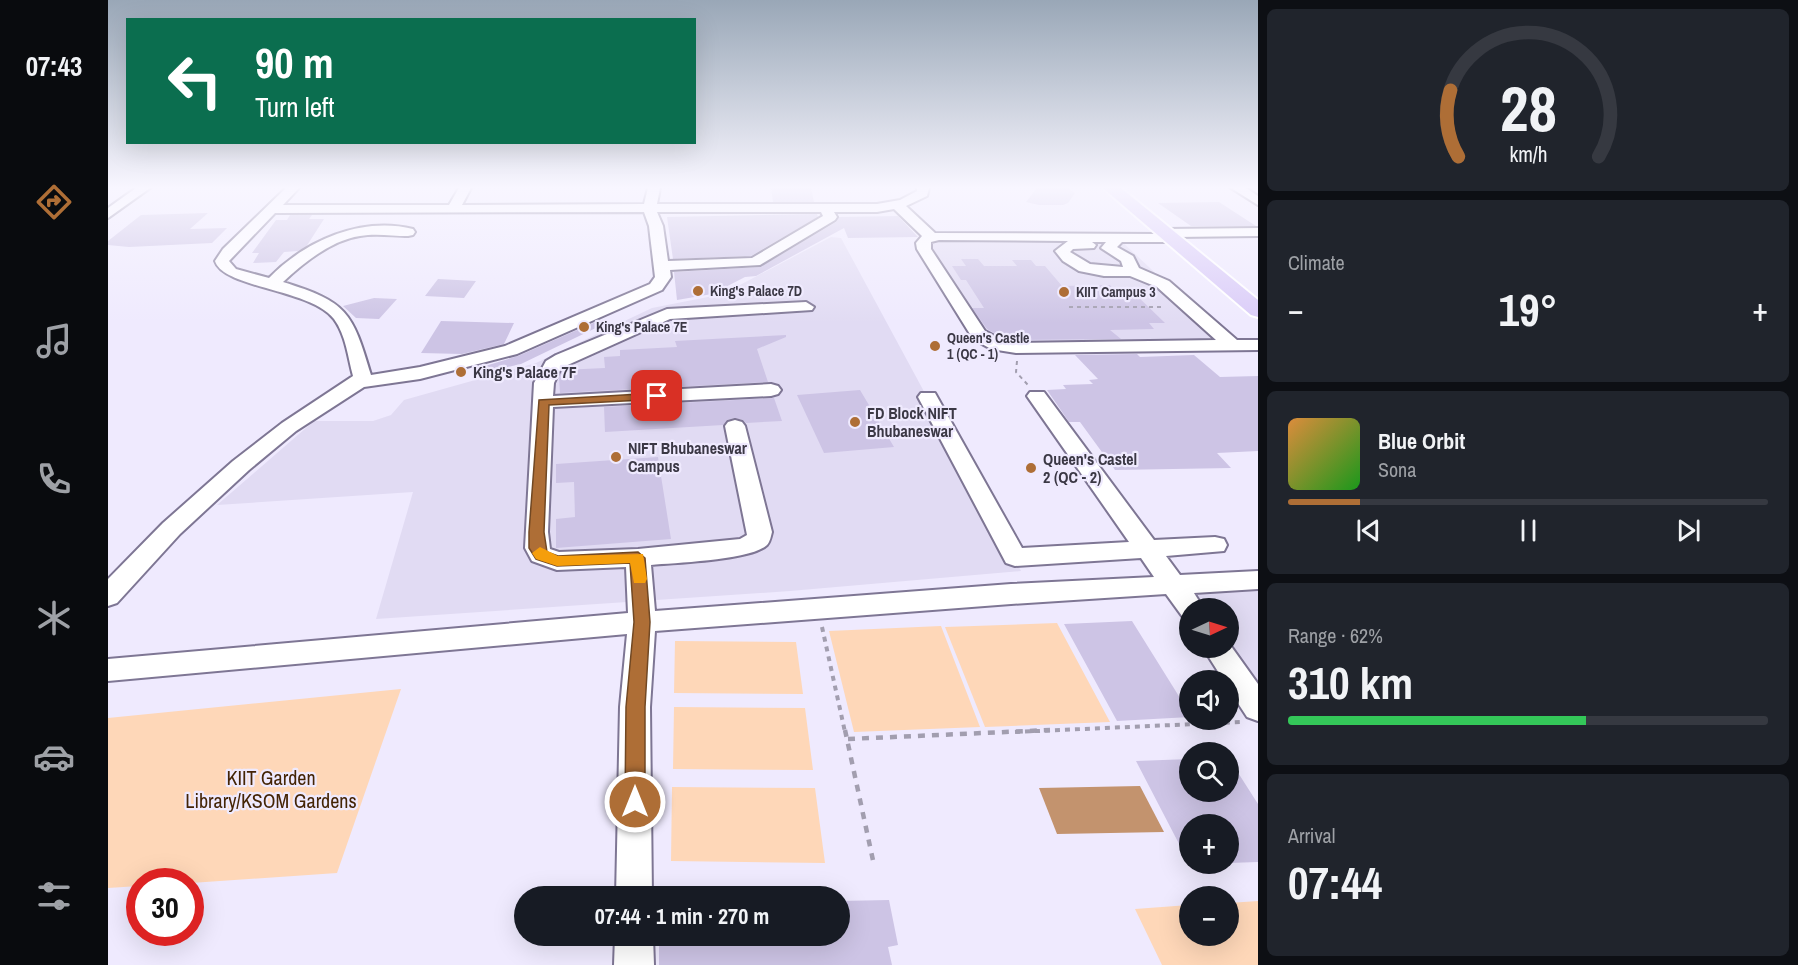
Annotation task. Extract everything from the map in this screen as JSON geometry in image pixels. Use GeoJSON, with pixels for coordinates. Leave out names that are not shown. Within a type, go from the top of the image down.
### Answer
{"type":"FeatureCollection","features":[{"type":"Feature","properties":{"kind":"main road"},"geometry":{"type":"LineString","coordinates":[[1163,233],[1257,309]]}},
{"type":"Feature","properties":{"kind":"street"},"geometry":{"type":"LineString","coordinates":[[113,582],[240,468],[291,426],[358,382],[362,376],[350,332],[339,314],[316,300],[231,272],[224,267],[222,261],[228,252],[247,233]]}},
{"type":"Feature","properties":{"kind":"street"},"geometry":{"type":"LineString","coordinates":[[271,285],[292,264],[350,233]]}},
{"type":"Feature","properties":{"kind":"street"},"geometry":{"type":"LineString","coordinates":[[358,382],[430,371],[511,350],[656,287],[663,277],[657,233]]}},
{"type":"Feature","properties":{"kind":"street"},"geometry":{"type":"LineString","coordinates":[[663,266],[755,262],[805,233]]}},
{"type":"Feature","properties":{"kind":"street"},"geometry":{"type":"LineString","coordinates":[[928,233],[932,237]]}},
{"type":"Feature","properties":{"kind":"street"},"geometry":{"type":"LineString","coordinates":[[1233,346],[1162,284],[1132,271],[1104,272],[1066,258],[1062,251],[1070,245],[1113,243],[1166,236],[1234,233]]}},
{"type":"Feature","properties":{"kind":"street"},"geometry":{"type":"LineString","coordinates":[[1132,271],[1128,260],[1113,243],[932,237],[923,243],[924,249],[979,335],[997,345],[1016,348],[1258,345]]}},
{"type":"Feature","properties":{"kind":"street"},"geometry":{"type":"LineString","coordinates":[[735,426],[760,532],[758,540],[745,547],[638,558],[557,561],[541,555],[537,548],[536,532],[544,383],[553,365],[657,317],[676,313],[806,307]]}},
{"type":"Feature","properties":{"kind":"street"},"geometry":{"type":"LineString","coordinates":[[543,402],[771,390]]}},
{"type":"Feature","properties":{"kind":"street"},"geometry":{"type":"LineString","coordinates":[[1036,396],[1183,598]]}},
{"type":"Feature","properties":{"kind":"street"},"geometry":{"type":"LineString","coordinates":[[928,397],[1015,557],[1215,545]]}},
{"type":"Feature","properties":{"kind":"street"},"geometry":{"type":"LineString","coordinates":[[634,886],[635,707],[642,622],[638,558]]}},
{"type":"Feature","properties":{"kind":"street"},"geometry":{"type":"LineString","coordinates":[[108,670],[818,608],[1258,580]]}},
{"type":"Feature","properties":{"kind":"street"},"geometry":{"type":"LineString","coordinates":[[1222,658],[1252,715]]}},
{"type":"Feature","properties":{"kind":"street"},"geometry":{"type":"LineString","coordinates":[[634,946],[634,965]]}},
{"type":"Feature","properties":{"kind":"path"},"geometry":{"type":"LineString","coordinates":[[1069,307],[1188,306]]}},
{"type":"Feature","properties":{"kind":"path"},"geometry":{"type":"LineString","coordinates":[[997,345],[1004,356],[1018,360],[1015,364],[1016,372],[1036,396]]}},
{"type":"Feature","properties":{"kind":"path"},"geometry":{"type":"LineString","coordinates":[[818,608],[874,865]]}},
{"type":"Feature","properties":{"kind":"path"},"geometry":{"type":"LineString","coordinates":[[848,739],[1252,715]]}},
{"type":"Feature","properties":{"kind":"shaded area","name":"NIFT Bhubaneswar Campus"},"geometry":{"type":"Polygon","coordinates":[[[831,237],[841,238],[1021,571],[790,591],[376,619],[413,492],[217,505],[314,421],[373,421],[391,415],[404,400],[536,363],[652,308],[723,294],[831,237]]]}},
{"type":"Feature","properties":{"kind":"shaded area","name":"KIIT Campus 3"},"geometry":{"type":"Polygon","coordinates":[[[1118,238],[1233,346],[1016,348],[989,342],[924,249],[926,239],[1118,238]]]}},
{"type":"Feature","properties":{"kind":"shaded area"},"geometry":{"type":"Polygon","coordinates":[[[1258,580],[1258,708],[1233,658],[1239,658],[1239,598],[1183,598],[1175,587],[1258,580]]]}},
{"type":"Feature","properties":{"kind":"shaded area"},"geometry":{"type":"Polygon","coordinates":[[[1140,786],[1164,832],[1057,834],[1039,788],[1140,786]]]}},
{"type":"Feature","properties":{"kind":"green space"},"geometry":{"type":"Polygon","coordinates":[[[1057,623],[1110,722],[985,727],[945,627],[1057,623]]]}},
{"type":"Feature","properties":{"kind":"green space"},"geometry":{"type":"Polygon","coordinates":[[[941,626],[980,727],[854,732],[829,631],[941,626]]]}},
{"type":"Feature","properties":{"kind":"green space"},"geometry":{"type":"Polygon","coordinates":[[[675,641],[796,642],[803,694],[674,693],[675,641]]]}},
{"type":"Feature","properties":{"kind":"green space","name":"KIIT Garden Library/KSOM Gardens"},"geometry":{"type":"Polygon","coordinates":[[[401,689],[337,873],[204,882],[204,868],[126,868],[126,887],[108,888],[108,718],[401,689]]]}},
{"type":"Feature","properties":{"kind":"green space"},"geometry":{"type":"Polygon","coordinates":[[[674,707],[805,708],[813,770],[673,769],[674,707]]]}},
{"type":"Feature","properties":{"kind":"green space"},"geometry":{"type":"Polygon","coordinates":[[[672,787],[815,788],[825,863],[671,861],[672,787]]]}},
{"type":"Feature","properties":{"kind":"green space"},"geometry":{"type":"Polygon","coordinates":[[[1258,901],[1258,965],[1162,965],[1135,909],[1179,906],[1179,946],[1239,946],[1239,902],[1258,901]]]}},
{"type":"Feature","properties":{"kind":"building"},"geometry":{"type":"Polygon","coordinates":[[[118,233],[222,233],[212,243],[129,247],[108,245],[108,241],[118,233]]]}},
{"type":"Feature","properties":{"kind":"building"},"geometry":{"type":"Polygon","coordinates":[[[267,233],[315,233],[306,247],[298,251],[284,252],[276,262],[253,263],[259,253],[252,253],[267,233]]]}},
{"type":"Feature","properties":{"kind":"building"},"geometry":{"type":"Polygon","coordinates":[[[669,233],[790,233],[751,256],[673,259],[669,233]]]}},
{"type":"Feature","properties":{"kind":"building"},"geometry":{"type":"Polygon","coordinates":[[[817,233],[835,233],[756,276],[745,277],[712,294],[677,300],[674,272],[760,267],[817,233]]]}},
{"type":"Feature","properties":{"kind":"building"},"geometry":{"type":"Polygon","coordinates":[[[846,233],[914,233],[918,237],[848,238],[846,233]]]}},
{"type":"Feature","properties":{"kind":"building"},"geometry":{"type":"Polygon","coordinates":[[[961,259],[978,259],[984,266],[1017,266],[1012,260],[1031,260],[1036,266],[1045,266],[1062,286],[1110,285],[1114,290],[1130,289],[1165,323],[1149,323],[1154,329],[1110,330],[1121,339],[1011,340],[1007,334],[996,334],[987,329],[972,308],[984,308],[966,280],[961,280],[952,266],[966,266],[961,259]]]}},
{"type":"Feature","properties":{"kind":"building"},"geometry":{"type":"Polygon","coordinates":[[[438,279],[476,281],[464,298],[425,296],[438,279]]]}},
{"type":"Feature","properties":{"kind":"building"},"geometry":{"type":"Polygon","coordinates":[[[374,298],[397,299],[379,319],[356,318],[343,306],[374,298]]]}},
{"type":"Feature","properties":{"kind":"building"},"geometry":{"type":"Polygon","coordinates":[[[600,320],[602,325],[521,364],[487,372],[485,366],[518,356],[600,320]]]}},
{"type":"Feature","properties":{"kind":"building"},"geometry":{"type":"Polygon","coordinates":[[[441,321],[514,323],[504,344],[462,354],[421,353],[441,321]]]}},
{"type":"Feature","properties":{"kind":"building"},"geometry":{"type":"Polygon","coordinates":[[[786,335],[786,337],[757,349],[768,382],[560,393],[559,377],[562,370],[605,368],[604,357],[620,356],[620,350],[677,347],[675,341],[786,335]]]}},
{"type":"Feature","properties":{"kind":"building"},"geometry":{"type":"Polygon","coordinates":[[[1137,354],[1140,357],[1194,355],[1220,377],[1258,376],[1258,451],[1217,453],[1231,468],[1115,470],[1080,422],[1069,422],[1047,390],[1066,389],[1063,385],[1093,384],[1089,380],[1098,379],[1075,355],[1137,354]]]}},
{"type":"Feature","properties":{"kind":"building"},"geometry":{"type":"Polygon","coordinates":[[[860,390],[894,447],[824,453],[797,395],[860,390]]]}},
{"type":"Feature","properties":{"kind":"building"},"geometry":{"type":"Polygon","coordinates":[[[774,398],[782,421],[746,423],[734,418],[727,420],[723,425],[605,432],[604,407],[774,398]]]}},
{"type":"Feature","properties":{"kind":"building"},"geometry":{"type":"Polygon","coordinates":[[[658,457],[671,539],[556,548],[556,519],[575,517],[574,482],[556,483],[556,464],[658,457]]]}},
{"type":"Feature","properties":{"kind":"building"},"geometry":{"type":"Polygon","coordinates":[[[1132,621],[1179,696],[1179,718],[1117,721],[1064,624],[1132,621]]]}},
{"type":"Feature","properties":{"kind":"building"},"geometry":{"type":"Polygon","coordinates":[[[1179,759],[1179,802],[1239,802],[1239,774],[1258,804],[1258,862],[1239,863],[1239,814],[1179,814],[1179,844],[1136,761],[1179,759]]]}},
{"type":"Feature","properties":{"kind":"building"},"geometry":{"type":"Polygon","coordinates":[[[889,900],[898,945],[888,947],[892,965],[659,965],[659,946],[850,946],[850,901],[889,900]]]}},
{"type":"Feature","properties":{"kind":"slow traffic"},"geometry":{"type":"LineString","coordinates":[[540,553],[557,561],[638,558],[639,579]]}},
{"type":"Feature","properties":{"kind":"place","name":"King's Palace 7D"},"geometry":{"type":"Point","coordinates":[698,291]}},
{"type":"Feature","properties":{"kind":"place","name":"KIIT Campus 3"},"geometry":{"type":"Point","coordinates":[1064,292]}},
{"type":"Feature","properties":{"kind":"place","name":"King's Palace 7E"},"geometry":{"type":"Point","coordinates":[584,327]}},
{"type":"Feature","properties":{"kind":"place","name":"Queen's Castle 1 (QC - 1)"},"geometry":{"type":"Point","coordinates":[935,346]}},
{"type":"Feature","properties":{"kind":"place","name":"King's Palace 7F"},"geometry":{"type":"Point","coordinates":[461,372]}},
{"type":"Feature","properties":{"kind":"place","name":"FD Block NIFT Bhubaneswar"},"geometry":{"type":"Point","coordinates":[855,422]}},
{"type":"Feature","properties":{"kind":"place","name":"NIFT Bhubaneswar Campus"},"geometry":{"type":"Point","coordinates":[616,457]}},
{"type":"Feature","properties":{"kind":"place","name":"Queen's Castel 2 (QC - 2)"},"geometry":{"type":"Point","coordinates":[1031,468]}},
{"type":"Feature","properties":{"kind":"route"},"geometry":{"type":"LineString","coordinates":[[635,802],[635,707],[642,622],[638,558],[557,561],[541,555],[537,548],[536,532],[543,402],[657,396]]}}]}
